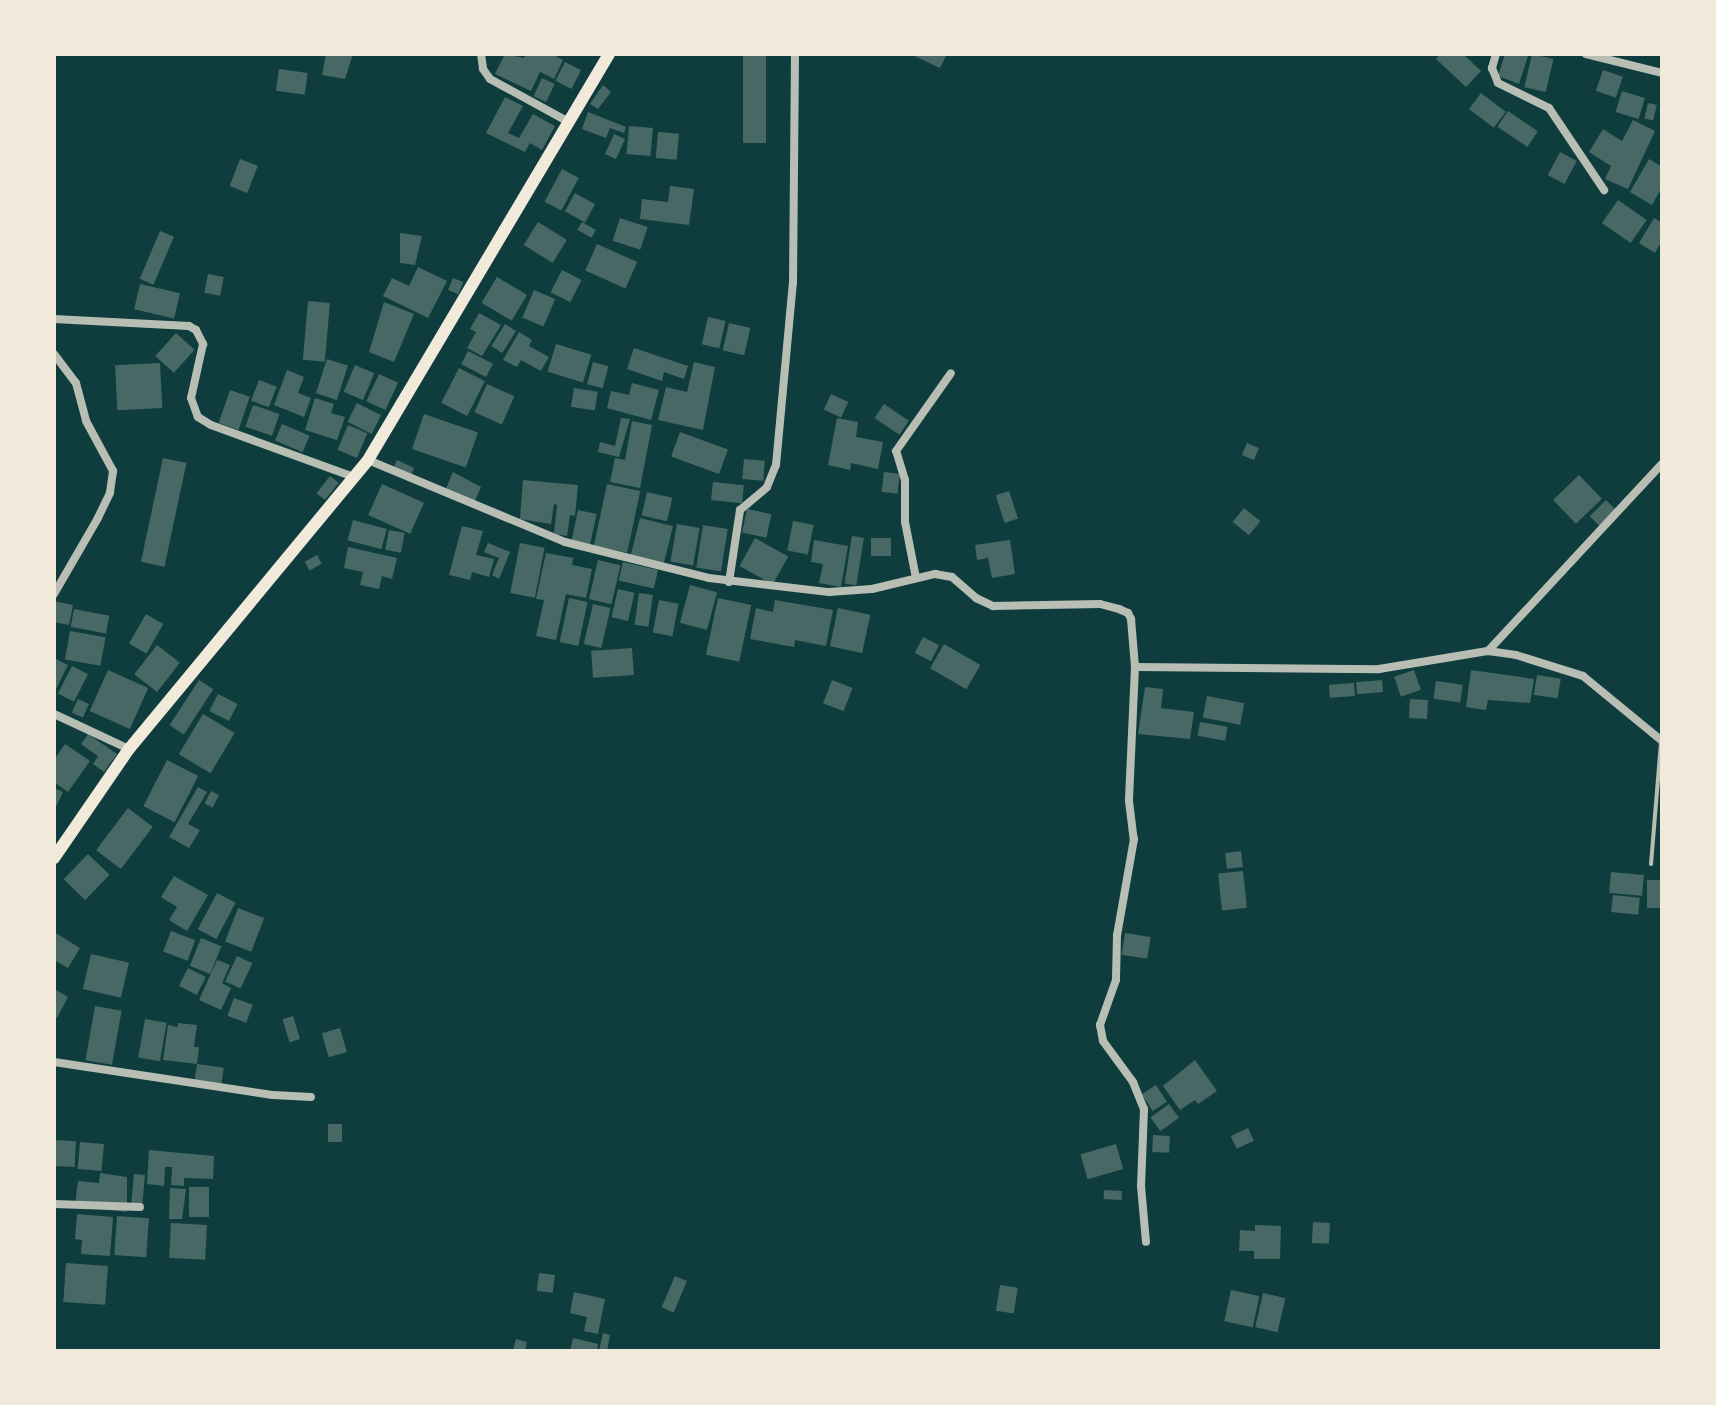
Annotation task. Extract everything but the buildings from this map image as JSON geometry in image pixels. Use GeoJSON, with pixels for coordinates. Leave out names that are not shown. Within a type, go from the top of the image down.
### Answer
{"type":"FeatureCollection","features":[{"type":"Feature","properties":{"kind":"main road"},"geometry":{"type":"LineString","coordinates":[[54,858],[129,749],[368,460],[609,54]]}},
{"type":"Feature","properties":{"kind":"street"},"geometry":{"type":"LineString","coordinates":[[481,54],[483,69],[490,79],[567,121]]}},
{"type":"Feature","properties":{"kind":"street"},"geometry":{"type":"LineString","coordinates":[[729,582],[740,510],[767,487],[776,465],[793,283],[795,54]]}},
{"type":"Feature","properties":{"kind":"street"},"geometry":{"type":"LineString","coordinates":[[1496,54],[1492,68],[1498,83],[1549,108],[1604,190]]}},
{"type":"Feature","properties":{"kind":"street"},"geometry":{"type":"LineString","coordinates":[[1586,54],[1662,73]]}},
{"type":"Feature","properties":{"kind":"street"},"geometry":{"type":"LineString","coordinates":[[54,319],[189,326],[196,330],[203,344],[191,398],[198,417],[211,425],[354,477]]}},
{"type":"Feature","properties":{"kind":"street"},"geometry":{"type":"LineString","coordinates":[[54,354],[76,383],[86,421],[113,471],[110,493],[54,594]]}},
{"type":"Feature","properties":{"kind":"street"},"geometry":{"type":"LineString","coordinates":[[916,578],[905,522],[906,487],[896,451],[951,373]]}},
{"type":"Feature","properties":{"kind":"street"},"geometry":{"type":"LineString","coordinates":[[368,460],[565,542],[729,582],[829,592],[872,589],[935,574],[952,577],[976,598],[993,606],[1100,604],[1128,613],[1135,667],[1129,801],[1134,839],[1117,935],[1116,980],[1100,1025],[1103,1041],[1133,1082],[1144,1109],[1141,1186],[1146,1242]]}},
{"type":"Feature","properties":{"kind":"street"},"geometry":{"type":"LineString","coordinates":[[1488,651],[1662,464]]}},
{"type":"Feature","properties":{"kind":"street"},"geometry":{"type":"LineString","coordinates":[[1135,667],[1379,669],[1488,651],[1516,655],[1583,676],[1662,741]]}},
{"type":"Feature","properties":{"kind":"street"},"geometry":{"type":"LineString","coordinates":[[54,714],[129,749]]}},
{"type":"Feature","properties":{"kind":"street"},"geometry":{"type":"LineString","coordinates":[[54,1062],[273,1095],[311,1097]]}},
{"type":"Feature","properties":{"kind":"street"},"geometry":{"type":"LineString","coordinates":[[54,1204],[140,1207]]}},
{"type":"Feature","properties":{"kind":"lane"},"geometry":{"type":"LineString","coordinates":[[1651,864],[1662,741]]}}]}
